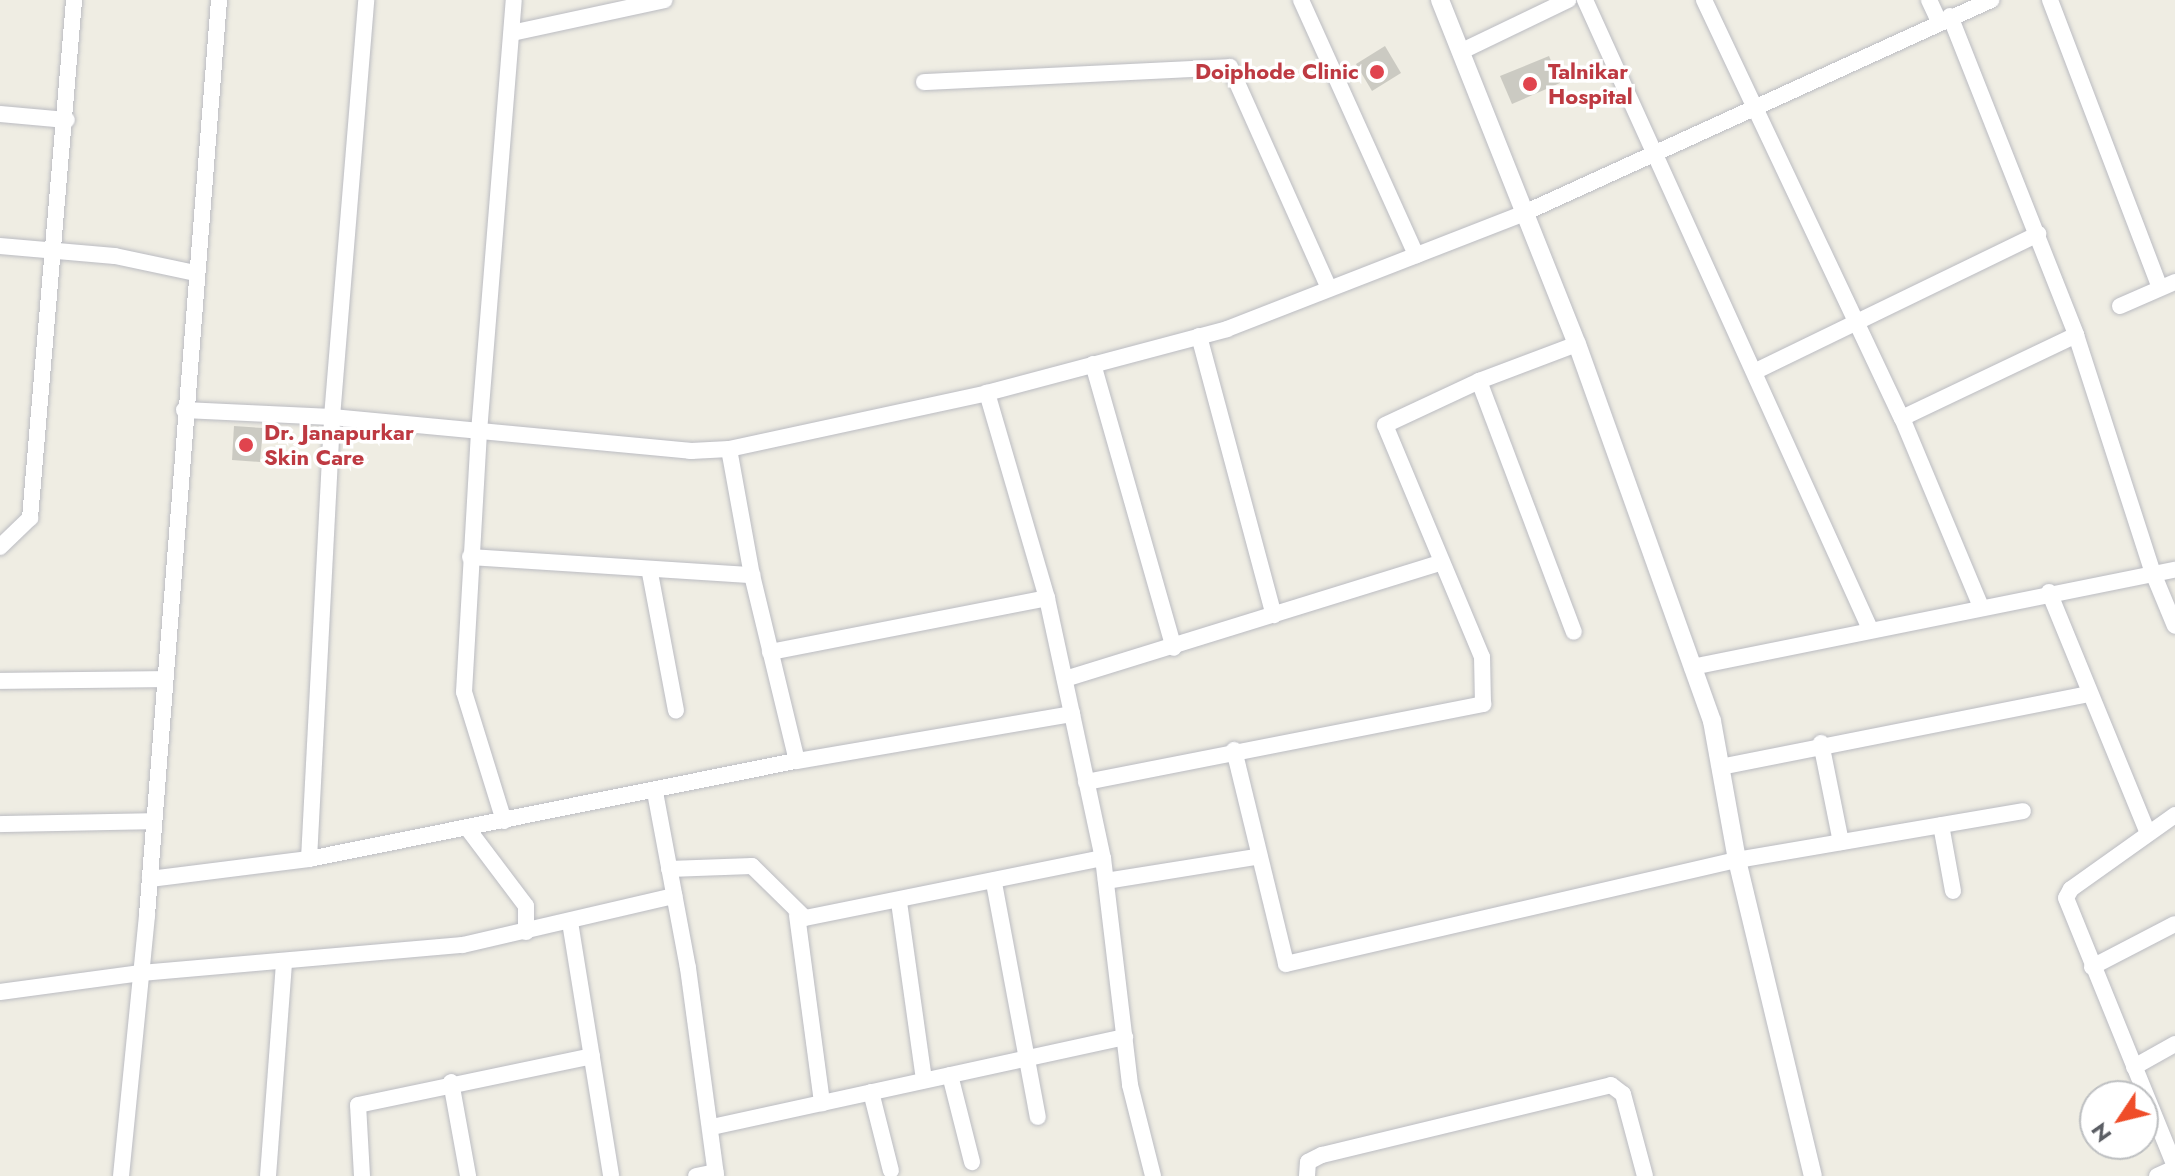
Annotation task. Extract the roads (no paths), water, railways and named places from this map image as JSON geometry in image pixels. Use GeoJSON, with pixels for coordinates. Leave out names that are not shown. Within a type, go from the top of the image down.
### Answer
{"type":"FeatureCollection","features":[{"type":"Feature","properties":{"kind":"street"},"geometry":{"type":"LineString","coordinates":[[0,547],[30,518],[67,120],[74,0]]}},
{"type":"Feature","properties":{"kind":"street"},"geometry":{"type":"LineString","coordinates":[[121,1176],[150,879],[184,410],[219,0]]}},
{"type":"Feature","properties":{"kind":"street"},"geometry":{"type":"LineString","coordinates":[[309,859],[332,417],[366,0]]}},
{"type":"Feature","properties":{"kind":"street"},"geometry":{"type":"LineString","coordinates":[[504,821],[465,703],[470,557],[514,0]]}},
{"type":"Feature","properties":{"kind":"street"},"geometry":{"type":"LineString","coordinates":[[512,33],[664,0]]}},
{"type":"Feature","properties":{"kind":"street"},"geometry":{"type":"LineString","coordinates":[[1301,0],[1416,255]]}},
{"type":"Feature","properties":{"kind":"street"},"geometry":{"type":"LineString","coordinates":[[1440,0],[1522,214],[1577,344],[1712,721],[1737,860],[1813,1176]]}},
{"type":"Feature","properties":{"kind":"street"},"geometry":{"type":"LineString","coordinates":[[1462,51],[1568,0]]}},
{"type":"Feature","properties":{"kind":"street"},"geometry":{"type":"LineString","coordinates":[[1585,0],[1654,158],[1756,371],[1870,629]]}},
{"type":"Feature","properties":{"kind":"street"},"geometry":{"type":"LineString","coordinates":[[1704,0],[1902,418],[1981,607]]}},
{"type":"Feature","properties":{"kind":"street"},"geometry":{"type":"LineString","coordinates":[[1929,0],[1944,19],[2038,234],[2076,335],[2153,573],[2175,626]]}},
{"type":"Feature","properties":{"kind":"street"},"geometry":{"type":"LineString","coordinates":[[184,410],[332,417],[691,451],[729,449],[987,393],[1199,336],[1522,214],[1654,158],[1754,104],[1991,0]]}},
{"type":"Feature","properties":{"kind":"street"},"geometry":{"type":"LineString","coordinates":[[2050,0],[2167,285],[2120,306]]}},
{"type":"Feature","properties":{"kind":"street"},"geometry":{"type":"LineString","coordinates":[[924,82],[1232,68],[1329,288]]}},
{"type":"Feature","properties":{"kind":"street"},"geometry":{"type":"LineString","coordinates":[[0,114],[67,120]]}},
{"type":"Feature","properties":{"kind":"street"},"geometry":{"type":"LineString","coordinates":[[1756,371],[2038,234]]}},
{"type":"Feature","properties":{"kind":"street"},"geometry":{"type":"LineString","coordinates":[[0,246],[115,256],[195,273]]}},
{"type":"Feature","properties":{"kind":"street"},"geometry":{"type":"LineString","coordinates":[[1902,418],[2076,335]]}},
{"type":"Feature","properties":{"kind":"street"},"geometry":{"type":"LineString","coordinates":[[1199,336],[1274,615]]}},
{"type":"Feature","properties":{"kind":"street"},"geometry":{"type":"LineString","coordinates":[[1086,782],[1234,750],[1483,704],[1482,657],[1440,563],[1385,425],[1479,381],[1577,344]]}},
{"type":"Feature","properties":{"kind":"street"},"geometry":{"type":"LineString","coordinates":[[1093,364],[1174,648]]}},
{"type":"Feature","properties":{"kind":"street"},"geometry":{"type":"LineString","coordinates":[[1479,381],[1574,632]]}},
{"type":"Feature","properties":{"kind":"street"},"geometry":{"type":"LineString","coordinates":[[987,393],[1047,598],[1103,858],[1130,1085],[1153,1176]]}},
{"type":"Feature","properties":{"kind":"street"},"geometry":{"type":"LineString","coordinates":[[729,449],[752,575],[797,761]]}},
{"type":"Feature","properties":{"kind":"street"},"geometry":{"type":"LineString","coordinates":[[470,557],[650,573],[752,575]]}},
{"type":"Feature","properties":{"kind":"street"},"geometry":{"type":"LineString","coordinates":[[1065,679],[1174,648],[1440,563]]}},
{"type":"Feature","properties":{"kind":"street"},"geometry":{"type":"LineString","coordinates":[[1692,667],[2049,592],[2175,570]]}},
{"type":"Feature","properties":{"kind":"street"},"geometry":{"type":"LineString","coordinates":[[650,573],[676,711]]}},
{"type":"Feature","properties":{"kind":"street"},"geometry":{"type":"LineString","coordinates":[[2049,592],[2088,694],[2148,833]]}},
{"type":"Feature","properties":{"kind":"street"},"geometry":{"type":"LineString","coordinates":[[770,652],[1047,598]]}},
{"type":"Feature","properties":{"kind":"street"},"geometry":{"type":"LineString","coordinates":[[0,668],[0,681],[164,679]]}},
{"type":"Feature","properties":{"kind":"street"},"geometry":{"type":"LineString","coordinates":[[1720,767],[1821,743],[2088,694]]}},
{"type":"Feature","properties":{"kind":"street"},"geometry":{"type":"LineString","coordinates":[[150,879],[309,859],[655,792],[797,761],[1072,714]]}},
{"type":"Feature","properties":{"kind":"street"},"geometry":{"type":"LineString","coordinates":[[1821,743],[1841,842]]}},
{"type":"Feature","properties":{"kind":"street"},"geometry":{"type":"LineString","coordinates":[[1234,750],[1256,857],[1286,964],[1737,860],[2023,811]]}},
{"type":"Feature","properties":{"kind":"street"},"geometry":{"type":"LineString","coordinates":[[655,792],[712,1127],[716,1174],[696,1176]]}},
{"type":"Feature","properties":{"kind":"street"},"geometry":{"type":"LineString","coordinates":[[2157,1176],[2175,1167],[2067,903],[2068,891],[2175,815]]}},
{"type":"Feature","properties":{"kind":"street"},"geometry":{"type":"LineString","coordinates":[[0,824],[154,821]]}},
{"type":"Feature","properties":{"kind":"street"},"geometry":{"type":"LineString","coordinates":[[1941,825],[1953,891]]}},
{"type":"Feature","properties":{"kind":"street"},"geometry":{"type":"LineString","coordinates":[[468,829],[526,906],[526,932]]}},
{"type":"Feature","properties":{"kind":"street"},"geometry":{"type":"LineString","coordinates":[[1106,881],[1256,857]]}},
{"type":"Feature","properties":{"kind":"street"},"geometry":{"type":"LineString","coordinates":[[669,869],[752,866],[797,915],[808,918],[994,883],[1103,858]]}},
{"type":"Feature","properties":{"kind":"street"},"geometry":{"type":"LineString","coordinates":[[994,883],[1038,1117]]}},
{"type":"Feature","properties":{"kind":"street"},"geometry":{"type":"LineString","coordinates":[[0,992],[141,973],[284,964],[463,945],[674,896]]}},
{"type":"Feature","properties":{"kind":"street"},"geometry":{"type":"LineString","coordinates":[[899,902],[924,1080]]}},
{"type":"Feature","properties":{"kind":"street"},"geometry":{"type":"LineString","coordinates":[[797,915],[822,1103]]}},
{"type":"Feature","properties":{"kind":"street"},"geometry":{"type":"LineString","coordinates":[[570,922],[611,1176]]}},
{"type":"Feature","properties":{"kind":"street"},"geometry":{"type":"LineString","coordinates":[[2092,967],[2175,924]]}},
{"type":"Feature","properties":{"kind":"street"},"geometry":{"type":"LineString","coordinates":[[268,1176],[284,964]]}},
{"type":"Feature","properties":{"kind":"street"},"geometry":{"type":"LineString","coordinates":[[712,1127],[1125,1037]]}},
{"type":"Feature","properties":{"kind":"street"},"geometry":{"type":"LineString","coordinates":[[2134,1067],[2175,1044]]}},
{"type":"Feature","properties":{"kind":"street"},"geometry":{"type":"LineString","coordinates":[[362,1176],[357,1106],[451,1082],[592,1056]]}},
{"type":"Feature","properties":{"kind":"street"},"geometry":{"type":"LineString","coordinates":[[950,1075],[972,1162]]}},
{"type":"Feature","properties":{"kind":"street"},"geometry":{"type":"LineString","coordinates":[[451,1082],[468,1176]]}},
{"type":"Feature","properties":{"kind":"street"},"geometry":{"type":"LineString","coordinates":[[1307,1176],[1308,1162],[1322,1155],[1611,1085],[1623,1094],[1645,1176]]}},
{"type":"Feature","properties":{"kind":"street"},"geometry":{"type":"LineString","coordinates":[[871,1092],[891,1171]]}},
{"type":"Feature","properties":{"kind":"place","name":"Doiphode Clinic"},"geometry":{"type":"Point","coordinates":[1377,72]}},
{"type":"Feature","properties":{"kind":"place","name":"Talnikar Hospital"},"geometry":{"type":"Point","coordinates":[1530,84]}},
{"type":"Feature","properties":{"kind":"place","name":"Dr. Janapurkar Skin Care"},"geometry":{"type":"Point","coordinates":[246,445]}}]}
